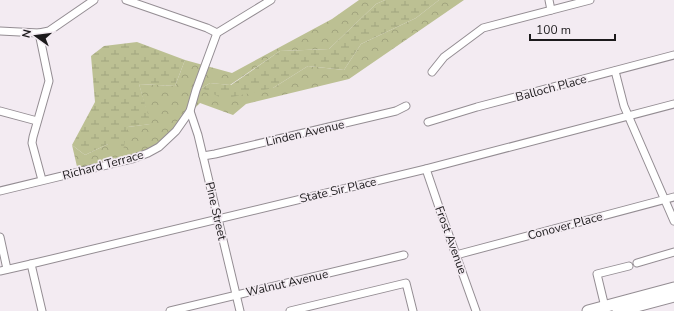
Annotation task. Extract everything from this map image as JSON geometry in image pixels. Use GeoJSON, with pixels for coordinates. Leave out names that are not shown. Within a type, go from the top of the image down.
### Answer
{"type":"FeatureCollection","features":[{"type":"Feature","properties":{"kind":"highway"},"geometry":{"type":"LineString","coordinates":[[588,311],[674,288]]}},
{"type":"Feature","properties":{"kind":"highway"},"geometry":{"type":"LineString","coordinates":[[618,311],[645,307],[674,296]]}},
{"type":"Feature","properties":{"kind":"street"},"geometry":{"type":"LineString","coordinates":[[0,31],[39,33],[49,31],[94,0]]}},
{"type":"Feature","properties":{"kind":"street"},"geometry":{"type":"LineString","coordinates":[[126,0],[217,32],[272,0]]}},
{"type":"Feature","properties":{"kind":"street"},"geometry":{"type":"LineString","coordinates":[[549,0],[551,10]]}},
{"type":"Feature","properties":{"kind":"street"},"geometry":{"type":"LineString","coordinates":[[432,72],[444,57],[483,28],[590,0]]}},
{"type":"Feature","properties":{"kind":"street","name":"Richard Terrace"},"geometry":{"type":"LineString","coordinates":[[0,191],[132,159],[159,148],[176,131],[190,111],[217,32]]}},
{"type":"Feature","properties":{"kind":"street"},"geometry":{"type":"LineString","coordinates":[[39,33],[49,81],[32,143],[42,180]]}},
{"type":"Feature","properties":{"kind":"street","name":"Balloch Place"},"geometry":{"type":"LineString","coordinates":[[428,122],[477,107],[674,55]]}},
{"type":"Feature","properties":{"kind":"street"},"geometry":{"type":"LineString","coordinates":[[615,71],[624,106],[674,221]]}},
{"type":"Feature","properties":{"kind":"street","name":"State Sir Place"},"geometry":{"type":"LineString","coordinates":[[4,270],[426,169],[674,104]]}},
{"type":"Feature","properties":{"kind":"street","name":"Linden Avenue"},"geometry":{"type":"LineString","coordinates":[[203,156],[369,118],[396,111],[406,106]]}},
{"type":"Feature","properties":{"kind":"street"},"geometry":{"type":"LineString","coordinates":[[0,111],[37,121]]}},
{"type":"Feature","properties":{"kind":"street","name":"Pine Street"},"geometry":{"type":"LineString","coordinates":[[190,111],[198,135],[240,311]]}},
{"type":"Feature","properties":{"kind":"street","name":"Frost Avenue"},"geometry":{"type":"LineString","coordinates":[[426,169],[476,311]]}},
{"type":"Feature","properties":{"kind":"street","name":"Conover Place"},"geometry":{"type":"LineString","coordinates":[[456,255],[674,197]]}},
{"type":"Feature","properties":{"kind":"street"},"geometry":{"type":"LineString","coordinates":[[0,236],[4,270]]}},
{"type":"Feature","properties":{"kind":"street"},"geometry":{"type":"LineString","coordinates":[[637,263],[674,252]]}},
{"type":"Feature","properties":{"kind":"street","name":"Walnut Avenue"},"geometry":{"type":"LineString","coordinates":[[170,311],[404,255]]}},
{"type":"Feature","properties":{"kind":"street"},"geometry":{"type":"LineString","coordinates":[[31,264],[42,311]]}},
{"type":"Feature","properties":{"kind":"street"},"geometry":{"type":"LineString","coordinates":[[605,307],[597,274],[628,266]]}},
{"type":"Feature","properties":{"kind":"street"},"geometry":{"type":"LineString","coordinates":[[290,311],[406,283],[413,311]]}},
{"type":"Feature","properties":{"kind":"street"},"geometry":{"type":"LineString","coordinates":[[319,303],[321,311]]}},
{"type":"Feature","properties":{"kind":"green space"},"geometry":{"type":"Polygon","coordinates":[[[359,0],[385,0],[376,4],[329,49],[280,51],[230,85],[210,83],[202,88],[273,88],[308,66],[344,70],[361,44],[416,18],[439,0],[464,0],[349,79],[246,104],[233,115],[200,103],[152,150],[78,171],[72,145],[85,155],[108,144],[128,127],[150,124],[139,84],[175,86],[185,60],[232,73],[332,19],[359,0]]]}},
{"type":"Feature","properties":{"kind":"green space"},"geometry":{"type":"Polygon","coordinates":[[[385,0],[439,0],[416,18],[361,44],[344,70],[308,66],[273,88],[223,99],[202,88],[210,83],[231,85],[280,51],[329,49],[376,4],[385,0]]]}},
{"type":"Feature","properties":{"kind":"green space"},"geometry":{"type":"Polygon","coordinates":[[[137,42],[185,60],[175,86],[139,84],[151,124],[128,127],[123,151],[108,144],[85,155],[72,145],[95,102],[91,56],[104,46],[137,42]]]}}]}
